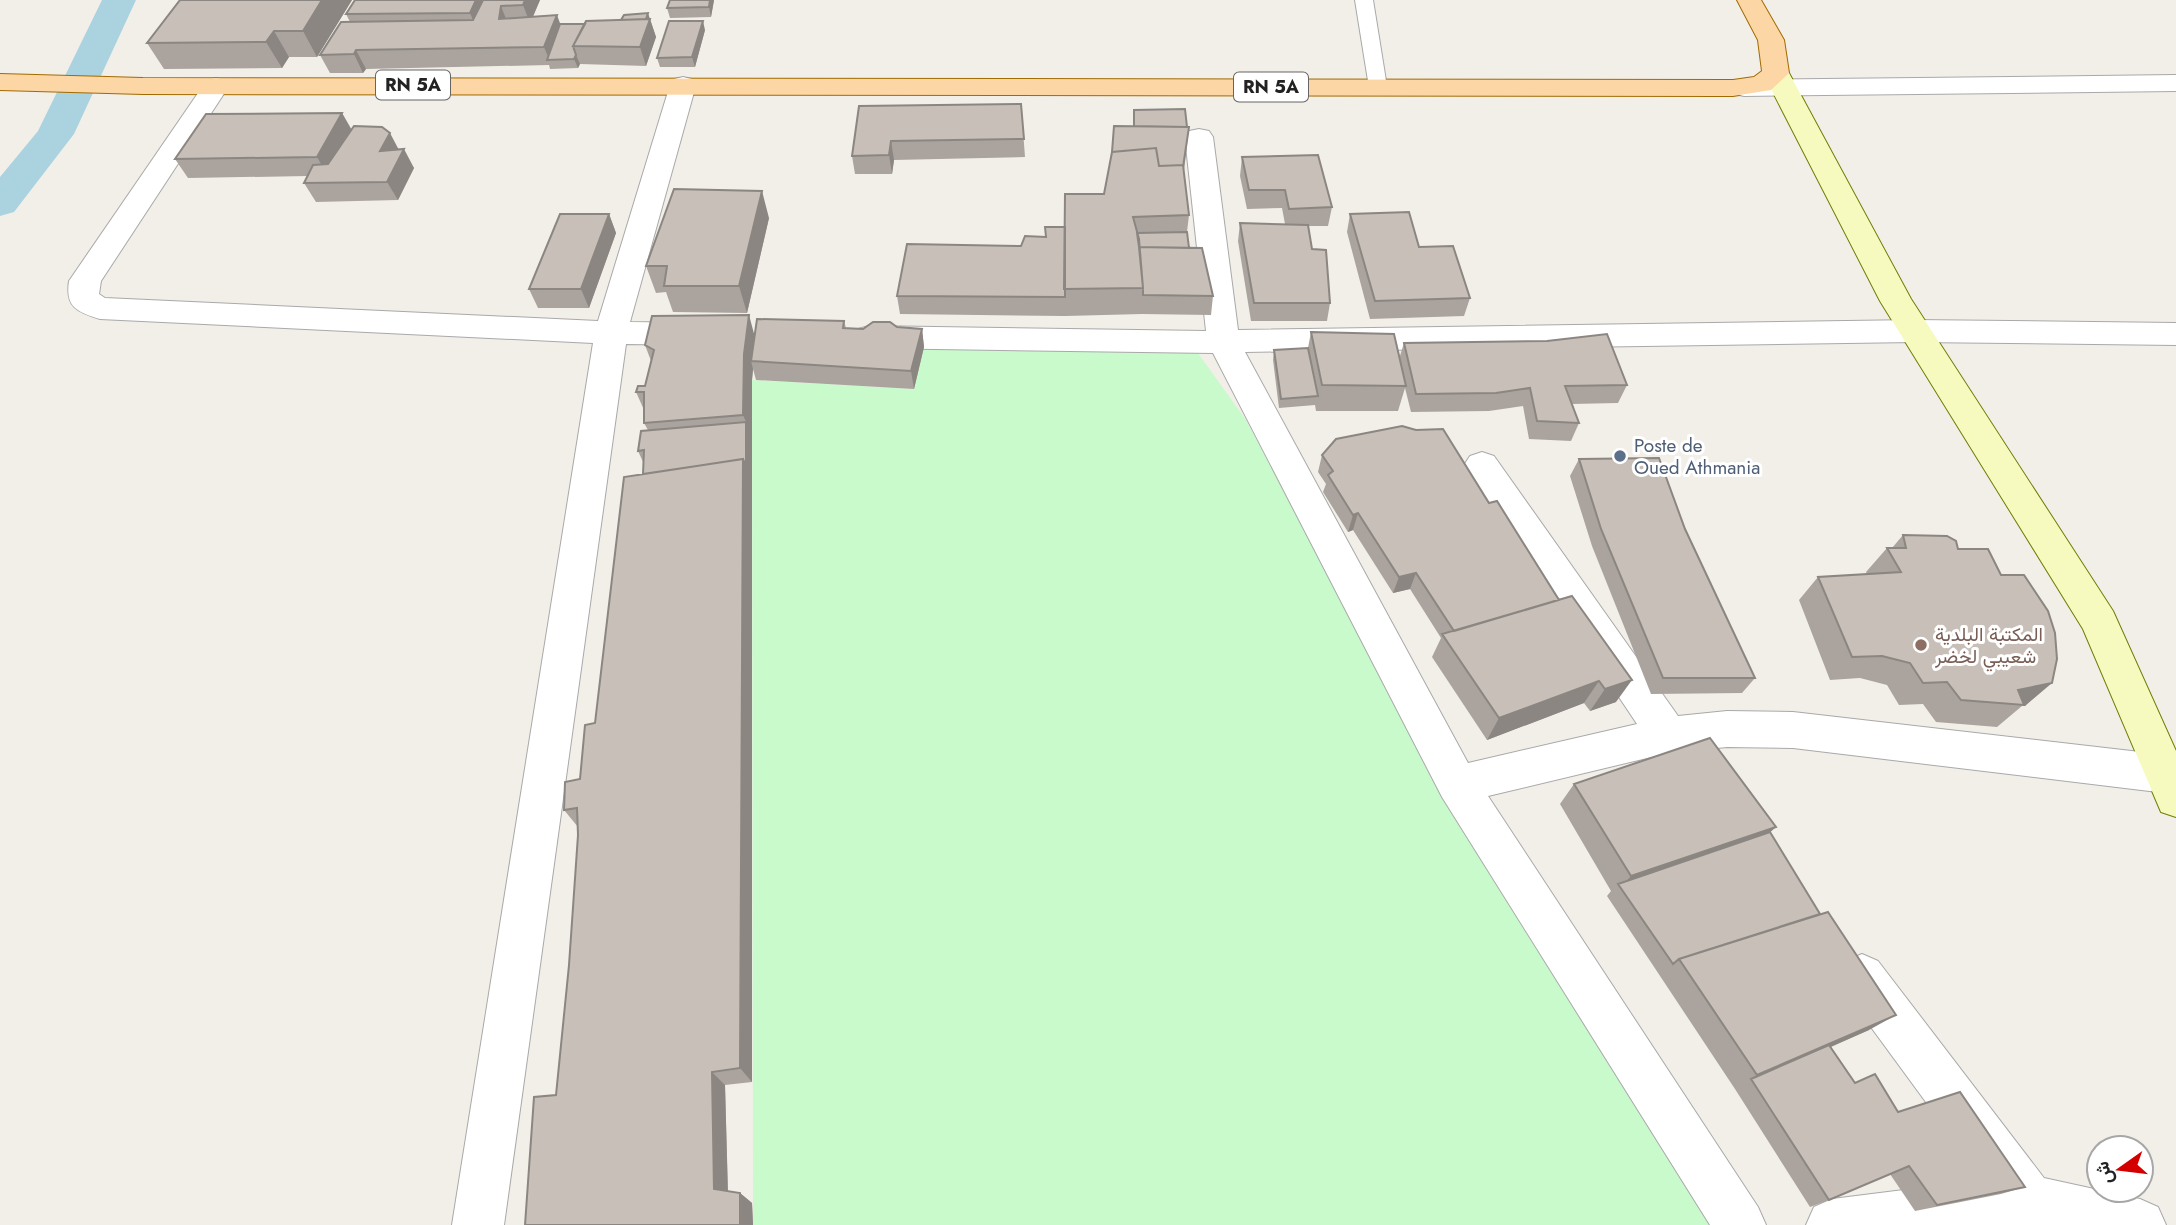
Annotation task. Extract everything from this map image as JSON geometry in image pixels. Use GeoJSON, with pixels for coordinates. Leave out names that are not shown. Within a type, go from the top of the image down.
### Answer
{"type":"FeatureCollection","features":[{"type":"Feature","properties":{"kind":"main road"},"geometry":{"type":"LineString","coordinates":[[1749,0],[1771,40],[1780,80]]}},
{"type":"Feature","properties":{"kind":"main road","name":"RN 5A"},"geometry":{"type":"LineString","coordinates":[[0,82],[144,86],[1734,88]]}},
{"type":"Feature","properties":{"kind":"street"},"geometry":{"type":"LineString","coordinates":[[1734,88],[1780,80],[2176,83]]}},
{"type":"Feature","properties":{"kind":"street"},"geometry":{"type":"LineString","coordinates":[[1780,80],[1878,267],[1915,331],[2099,622],[2168,767]]}},
{"type":"Feature","properties":{"kind":"street"},"geometry":{"type":"LineString","coordinates":[[478,1225],[611,333],[683,85]]}},
{"type":"Feature","properties":{"kind":"street"},"geometry":{"type":"LineString","coordinates":[[216,86],[85,281],[83,295],[92,305],[100,308],[611,333],[734,335]]}},
{"type":"Feature","properties":{"kind":"street"},"geometry":{"type":"LineString","coordinates":[[1199,137],[1223,341],[1457,784],[1740,1225]]}},
{"type":"Feature","properties":{"kind":"street"},"geometry":{"type":"LineString","coordinates":[[844,336],[1223,341],[1915,331],[2176,334]]}},
{"type":"Feature","properties":{"kind":"street"},"geometry":{"type":"LineString","coordinates":[[1482,465],[1682,733],[1723,776]]}},
{"type":"Feature","properties":{"kind":"street"},"geometry":{"type":"LineString","coordinates":[[1457,784],[1682,733],[1727,729],[1793,730],[2168,767]]}},
{"type":"Feature","properties":{"kind":"street"},"geometry":{"type":"LineString","coordinates":[[1836,942],[2029,1200]]}},
{"type":"Feature","properties":{"kind":"street"},"geometry":{"type":"LineString","coordinates":[[1832,1225],[2029,1200],[2140,1225]]}},
{"type":"Feature","properties":{"kind":"lane"},"geometry":{"type":"LineString","coordinates":[[1364,0],[1378,87]]}},
{"type":"Feature","properties":{"kind":"green space"},"geometry":{"type":"Polygon","coordinates":[[[1190,342],[1246,420],[1442,788],[1720,1225],[753,1225],[752,380],[913,389],[924,347],[1190,342]]]}},
{"type":"Feature","properties":{"kind":"building"},"geometry":{"type":"Polygon","coordinates":[[[180,0],[322,0],[303,31],[274,31],[266,42],[147,43],[180,0]]]}},
{"type":"Feature","properties":{"kind":"building"},"geometry":{"type":"Polygon","coordinates":[[[355,0],[476,0],[470,13],[346,14],[355,0]]]}},
{"type":"Feature","properties":{"kind":"building"},"geometry":{"type":"Polygon","coordinates":[[[483,0],[525,0],[523,5],[501,6],[499,19],[557,15],[544,47],[356,50],[354,54],[320,55],[341,22],[473,20],[483,0]]]}},
{"type":"Feature","properties":{"kind":"building"},"geometry":{"type":"Polygon","coordinates":[[[670,0],[710,0],[709,7],[667,8],[670,0]]]}},
{"type":"Feature","properties":{"kind":"building"},"geometry":{"type":"Polygon","coordinates":[[[648,13],[646,19],[621,20],[624,15],[648,13]]]}},
{"type":"Feature","properties":{"kind":"building"},"geometry":{"type":"Polygon","coordinates":[[[650,19],[640,47],[573,46],[586,21],[650,19]]]}},
{"type":"Feature","properties":{"kind":"building"},"geometry":{"type":"Polygon","coordinates":[[[669,21],[703,21],[692,57],[657,58],[669,21]]]}},
{"type":"Feature","properties":{"kind":"building"},"geometry":{"type":"Polygon","coordinates":[[[560,24],[585,24],[573,46],[576,55],[574,59],[547,60],[560,24]]]}},
{"type":"Feature","properties":{"kind":"building"},"geometry":{"type":"Polygon","coordinates":[[[1021,104],[1024,139],[891,141],[889,155],[852,156],[859,106],[1021,104]]]}},
{"type":"Feature","properties":{"kind":"building"},"geometry":{"type":"Polygon","coordinates":[[[1185,109],[1187,127],[1134,126],[1134,110],[1185,109]]]}},
{"type":"Feature","properties":{"kind":"building"},"geometry":{"type":"Polygon","coordinates":[[[342,113],[317,157],[175,159],[206,114],[342,113]]]}},
{"type":"Feature","properties":{"kind":"building"},"geometry":{"type":"Polygon","coordinates":[[[354,126],[382,127],[390,133],[380,151],[404,149],[387,182],[304,183],[313,165],[328,164],[354,126]]]}},
{"type":"Feature","properties":{"kind":"building"},"geometry":{"type":"Polygon","coordinates":[[[1114,126],[1189,127],[1183,167],[1159,166],[1156,148],[1112,152],[1114,126]]]}},
{"type":"Feature","properties":{"kind":"building"},"geometry":{"type":"Polygon","coordinates":[[[1156,148],[1159,166],[1183,165],[1189,215],[1133,217],[1139,239],[1143,288],[1064,289],[1065,194],[1104,194],[1112,152],[1156,148]]]}},
{"type":"Feature","properties":{"kind":"building"},"geometry":{"type":"Polygon","coordinates":[[[1318,155],[1332,207],[1289,209],[1285,190],[1249,190],[1242,157],[1318,155]]]}},
{"type":"Feature","properties":{"kind":"building"},"geometry":{"type":"Polygon","coordinates":[[[674,189],[762,191],[739,286],[664,286],[667,266],[646,266],[674,189]]]}},
{"type":"Feature","properties":{"kind":"building"},"geometry":{"type":"Polygon","coordinates":[[[1409,212],[1419,247],[1453,246],[1470,298],[1375,301],[1350,214],[1409,212]]]}},
{"type":"Feature","properties":{"kind":"building"},"geometry":{"type":"Polygon","coordinates":[[[560,214],[609,214],[581,289],[529,289],[560,214]]]}},
{"type":"Feature","properties":{"kind":"building"},"geometry":{"type":"Polygon","coordinates":[[[1240,223],[1308,225],[1312,249],[1326,250],[1330,303],[1254,303],[1240,223]]]}},
{"type":"Feature","properties":{"kind":"building"},"geometry":{"type":"Polygon","coordinates":[[[1045,227],[1065,227],[1065,297],[897,296],[907,244],[1021,246],[1025,236],[1046,237],[1045,227]]]}},
{"type":"Feature","properties":{"kind":"building"},"geometry":{"type":"Polygon","coordinates":[[[1187,232],[1189,248],[1139,247],[1137,233],[1187,232]]]}},
{"type":"Feature","properties":{"kind":"building"},"geometry":{"type":"Polygon","coordinates":[[[1139,247],[1202,248],[1213,296],[1143,295],[1139,247]]]}},
{"type":"Feature","properties":{"kind":"building"},"geometry":{"type":"Polygon","coordinates":[[[749,315],[744,354],[743,415],[644,423],[644,392],[636,392],[638,386],[645,386],[654,350],[645,345],[652,316],[749,315]]]}},
{"type":"Feature","properties":{"kind":"building"},"geometry":{"type":"Polygon","coordinates":[[[757,319],[844,321],[843,328],[863,329],[873,322],[890,322],[897,327],[922,329],[911,371],[751,361],[757,319]]]}},
{"type":"Feature","properties":{"kind":"building"},"geometry":{"type":"Polygon","coordinates":[[[1311,332],[1394,334],[1406,386],[1322,385],[1311,332]]]}},
{"type":"Feature","properties":{"kind":"building"},"geometry":{"type":"Polygon","coordinates":[[[1607,334],[1627,385],[1565,386],[1579,423],[1537,421],[1530,388],[1496,393],[1416,394],[1404,343],[1547,341],[1607,334]]]}},
{"type":"Feature","properties":{"kind":"building"},"geometry":{"type":"Polygon","coordinates":[[[1308,348],[1318,396],[1281,399],[1274,350],[1308,348]]]}},
{"type":"Feature","properties":{"kind":"building"},"geometry":{"type":"Polygon","coordinates":[[[746,422],[746,466],[743,459],[643,474],[644,450],[638,451],[641,431],[746,422]]]}},
{"type":"Feature","properties":{"kind":"building"},"geometry":{"type":"Polygon","coordinates":[[[1402,426],[1416,430],[1443,429],[1489,503],[1497,501],[1559,600],[1454,631],[1416,573],[1399,577],[1358,513],[1353,515],[1328,475],[1333,471],[1322,455],[1336,439],[1402,426]]]}},
{"type":"Feature","properties":{"kind":"building"},"geometry":{"type":"Polygon","coordinates":[[[1659,458],[1685,529],[1755,678],[1663,678],[1601,529],[1579,459],[1659,458]]]}},
{"type":"Feature","properties":{"kind":"building"},"geometry":{"type":"Polygon","coordinates":[[[743,459],[740,1068],[712,1072],[714,1189],[740,1193],[740,1225],[525,1225],[534,1097],[556,1095],[569,965],[578,835],[577,808],[564,810],[565,782],[580,779],[585,725],[595,723],[624,477],[743,459]]]}},
{"type":"Feature","properties":{"kind":"building","name":"المكتبة البلدية شعيبي لخضر"},"geometry":{"type":"Polygon","coordinates":[[[1903,535],[1947,536],[1956,541],[1958,549],[1988,549],[2001,575],[2024,575],[2048,611],[2055,633],[2057,659],[2052,683],[2018,690],[2024,705],[1961,700],[1947,682],[1923,683],[1910,663],[1882,656],[1852,657],[1818,577],[1901,572],[1887,548],[1906,548],[1903,535]]]}},
{"type":"Feature","properties":{"kind":"building"},"geometry":{"type":"Polygon","coordinates":[[[1572,596],[1632,680],[1605,689],[1599,681],[1499,718],[1442,634],[1572,596]]]}},
{"type":"Feature","properties":{"kind":"building"},"geometry":{"type":"Polygon","coordinates":[[[1710,738],[1776,827],[1631,876],[1574,784],[1710,738]]]}},
{"type":"Feature","properties":{"kind":"building"},"geometry":{"type":"Polygon","coordinates":[[[1770,832],[1820,914],[1679,959],[1673,964],[1618,884],[1770,832]]]}},
{"type":"Feature","properties":{"kind":"building"},"geometry":{"type":"Polygon","coordinates":[[[1828,912],[1896,1015],[1757,1075],[1679,959],[1828,912]]]}},
{"type":"Feature","properties":{"kind":"building"},"geometry":{"type":"Polygon","coordinates":[[[1829,1045],[1855,1083],[1875,1074],[1898,1112],[1960,1092],[2025,1187],[1937,1205],[1909,1166],[1829,1200],[1751,1079],[1829,1045]]]}},
{"type":"Feature","properties":{"kind":"waterway"},"geometry":{"type":"LineString","coordinates":[[0,203],[55,134],[119,0]]}},
{"type":"Feature","properties":{"kind":"place","name":"Poste de Oued Athmania"},"geometry":{"type":"Point","coordinates":[1620,456]}},
{"type":"Feature","properties":{"kind":"place","name":"المكتبة البلدية شعيبي لخضر"},"geometry":{"type":"Point","coordinates":[1921,645]}}]}
